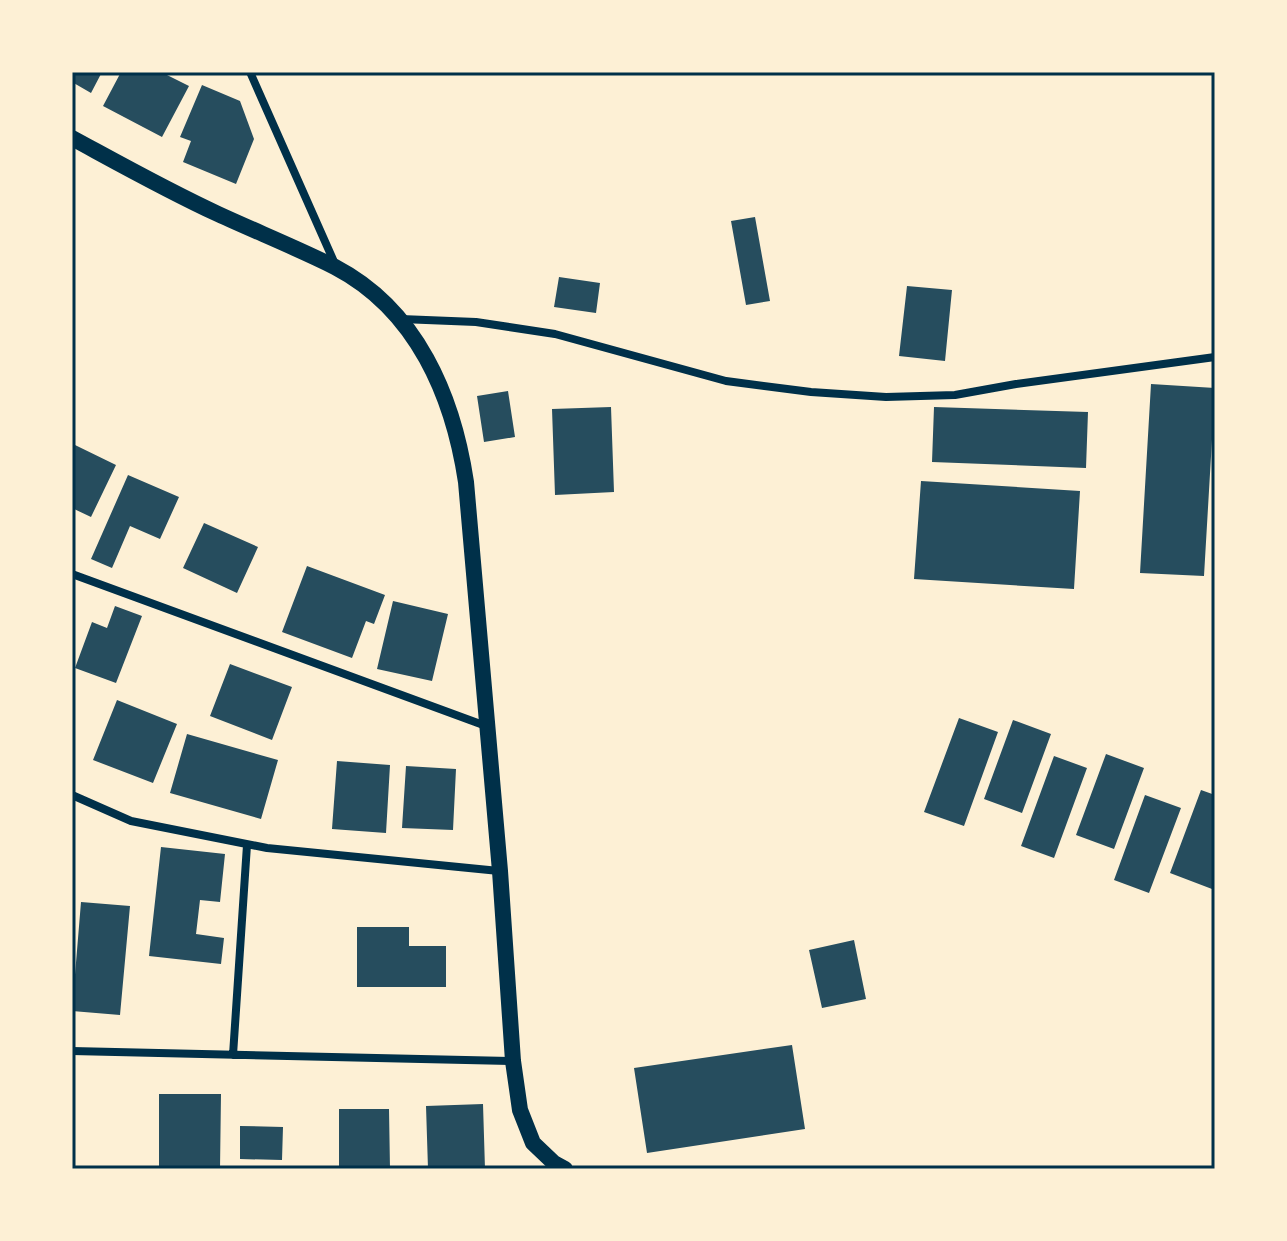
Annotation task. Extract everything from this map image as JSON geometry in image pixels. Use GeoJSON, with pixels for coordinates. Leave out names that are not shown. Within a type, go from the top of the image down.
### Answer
{"type":"FeatureCollection","features":[{"type":"Feature","properties":{"kind":"main road"},"geometry":{"type":"LineString","coordinates":[[72,138],[181,197],[337,268],[371,291],[401,319],[430,360],[461,448],[500,871],[513,1061],[520,1110],[533,1143],[556,1167]]}},
{"type":"Feature","properties":{"kind":"street"},"geometry":{"type":"LineString","coordinates":[[250,72],[337,268]]}},
{"type":"Feature","properties":{"kind":"street"},"geometry":{"type":"LineString","coordinates":[[401,319],[476,322],[555,334],[726,381],[811,392],[886,397],[955,395],[1215,357]]}},
{"type":"Feature","properties":{"kind":"street"},"geometry":{"type":"LineString","coordinates":[[72,574],[487,727]]}},
{"type":"Feature","properties":{"kind":"street"},"geometry":{"type":"LineString","coordinates":[[72,795],[131,821],[247,845],[500,871]]}},
{"type":"Feature","properties":{"kind":"street"},"geometry":{"type":"LineString","coordinates":[[233,1055],[247,845]]}},
{"type":"Feature","properties":{"kind":"street"},"geometry":{"type":"LineString","coordinates":[[72,1051],[513,1061]]}},
{"type":"Feature","properties":{"kind":"building"},"geometry":{"type":"Polygon","coordinates":[[[72,72],[102,72],[91,93],[72,82],[72,72]]]}},
{"type":"Feature","properties":{"kind":"building"},"geometry":{"type":"Polygon","coordinates":[[[121,72],[161,72],[189,86],[162,137],[103,106],[121,72]]]}},
{"type":"Feature","properties":{"kind":"building"},"geometry":{"type":"Polygon","coordinates":[[[202,85],[240,101],[254,139],[236,184],[183,162],[191,141],[180,137],[202,85]]]}},
{"type":"Feature","properties":{"kind":"building"},"geometry":{"type":"Polygon","coordinates":[[[755,217],[770,301],[746,305],[731,221],[755,217]]]}},
{"type":"Feature","properties":{"kind":"building"},"geometry":{"type":"Polygon","coordinates":[[[559,277],[600,283],[596,313],[554,307],[559,277]]]}},
{"type":"Feature","properties":{"kind":"building"},"geometry":{"type":"Polygon","coordinates":[[[907,286],[952,290],[945,361],[899,356],[907,286]]]}},
{"type":"Feature","properties":{"kind":"building"},"geometry":{"type":"Polygon","coordinates":[[[1151,384],[1215,388],[1204,576],[1140,573],[1151,384]]]}},
{"type":"Feature","properties":{"kind":"building"},"geometry":{"type":"Polygon","coordinates":[[[508,391],[515,437],[484,442],[477,396],[508,391]]]}},
{"type":"Feature","properties":{"kind":"building"},"geometry":{"type":"Polygon","coordinates":[[[611,407],[614,492],[555,495],[552,409],[611,407]]]}},
{"type":"Feature","properties":{"kind":"building"},"geometry":{"type":"Polygon","coordinates":[[[934,407],[1088,412],[1086,468],[932,462],[934,407]]]}},
{"type":"Feature","properties":{"kind":"building"},"geometry":{"type":"Polygon","coordinates":[[[75,445],[116,465],[91,517],[72,508],[72,451],[75,445]]]}},
{"type":"Feature","properties":{"kind":"building"},"geometry":{"type":"Polygon","coordinates":[[[128,475],[179,497],[160,539],[130,526],[112,568],[91,559],[128,475]]]}},
{"type":"Feature","properties":{"kind":"building"},"geometry":{"type":"Polygon","coordinates":[[[921,481],[1080,491],[1074,589],[914,579],[921,481]]]}},
{"type":"Feature","properties":{"kind":"building"},"geometry":{"type":"Polygon","coordinates":[[[204,523],[258,547],[237,593],[183,568],[204,523]]]}},
{"type":"Feature","properties":{"kind":"building"},"geometry":{"type":"Polygon","coordinates":[[[307,566],[385,595],[374,624],[366,621],[352,658],[282,632],[307,566]]]}},
{"type":"Feature","properties":{"kind":"building"},"geometry":{"type":"Polygon","coordinates":[[[393,601],[448,614],[432,681],[377,669],[393,601]]]}},
{"type":"Feature","properties":{"kind":"building"},"geometry":{"type":"Polygon","coordinates":[[[115,606],[142,616],[116,683],[75,668],[92,622],[107,628],[115,606]]]}},
{"type":"Feature","properties":{"kind":"building"},"geometry":{"type":"Polygon","coordinates":[[[230,664],[292,687],[272,740],[210,716],[230,664]]]}},
{"type":"Feature","properties":{"kind":"building"},"geometry":{"type":"Polygon","coordinates":[[[117,700],[177,724],[153,783],[93,760],[117,700]]]}},
{"type":"Feature","properties":{"kind":"building"},"geometry":{"type":"Polygon","coordinates":[[[959,718],[998,732],[964,826],[924,812],[959,718]]]}},
{"type":"Feature","properties":{"kind":"building"},"geometry":{"type":"Polygon","coordinates":[[[1013,720],[1051,734],[1022,813],[984,799],[1013,720]]]}},
{"type":"Feature","properties":{"kind":"building"},"geometry":{"type":"Polygon","coordinates":[[[187,734],[278,760],[261,819],[170,793],[187,734]]]}},
{"type":"Feature","properties":{"kind":"building"},"geometry":{"type":"Polygon","coordinates":[[[1106,754],[1144,768],[1114,849],[1076,835],[1106,754]]]}},
{"type":"Feature","properties":{"kind":"building"},"geometry":{"type":"Polygon","coordinates":[[[1054,756],[1087,768],[1054,858],[1021,846],[1054,756]]]}},
{"type":"Feature","properties":{"kind":"building"},"geometry":{"type":"Polygon","coordinates":[[[337,761],[390,765],[386,833],[332,829],[337,761]]]}},
{"type":"Feature","properties":{"kind":"building"},"geometry":{"type":"Polygon","coordinates":[[[406,766],[456,769],[453,830],[402,828],[406,766]]]}},
{"type":"Feature","properties":{"kind":"building"},"geometry":{"type":"Polygon","coordinates":[[[1201,790],[1215,795],[1215,880],[1212,889],[1170,873],[1201,790]]]}},
{"type":"Feature","properties":{"kind":"building"},"geometry":{"type":"Polygon","coordinates":[[[1145,795],[1181,808],[1149,893],[1114,880],[1145,795]]]}},
{"type":"Feature","properties":{"kind":"building"},"geometry":{"type":"Polygon","coordinates":[[[161,847],[225,854],[220,902],[200,900],[196,934],[224,938],[221,964],[149,956],[161,847]]]}},
{"type":"Feature","properties":{"kind":"building"},"geometry":{"type":"Polygon","coordinates":[[[81,902],[130,906],[120,1015],[72,1011],[81,902]]]}},
{"type":"Feature","properties":{"kind":"building"},"geometry":{"type":"Polygon","coordinates":[[[357,927],[409,927],[409,946],[446,946],[446,987],[357,987],[357,927]]]}},
{"type":"Feature","properties":{"kind":"building"},"geometry":{"type":"Polygon","coordinates":[[[854,940],[866,999],[822,1008],[809,950],[854,940]]]}},
{"type":"Feature","properties":{"kind":"building"},"geometry":{"type":"Polygon","coordinates":[[[792,1045],[805,1129],[647,1153],[634,1068],[792,1045]]]}},
{"type":"Feature","properties":{"kind":"building"},"geometry":{"type":"Polygon","coordinates":[[[159,1094],[221,1094],[220,1169],[159,1169],[159,1094]]]}},
{"type":"Feature","properties":{"kind":"building"},"geometry":{"type":"Polygon","coordinates":[[[483,1104],[485,1169],[428,1169],[426,1106],[483,1104]]]}},
{"type":"Feature","properties":{"kind":"building"},"geometry":{"type":"Polygon","coordinates":[[[339,1109],[389,1109],[390,1169],[339,1169],[339,1109]]]}},
{"type":"Feature","properties":{"kind":"building"},"geometry":{"type":"Polygon","coordinates":[[[240,1126],[283,1127],[282,1160],[240,1159],[240,1126]]]}}]}
